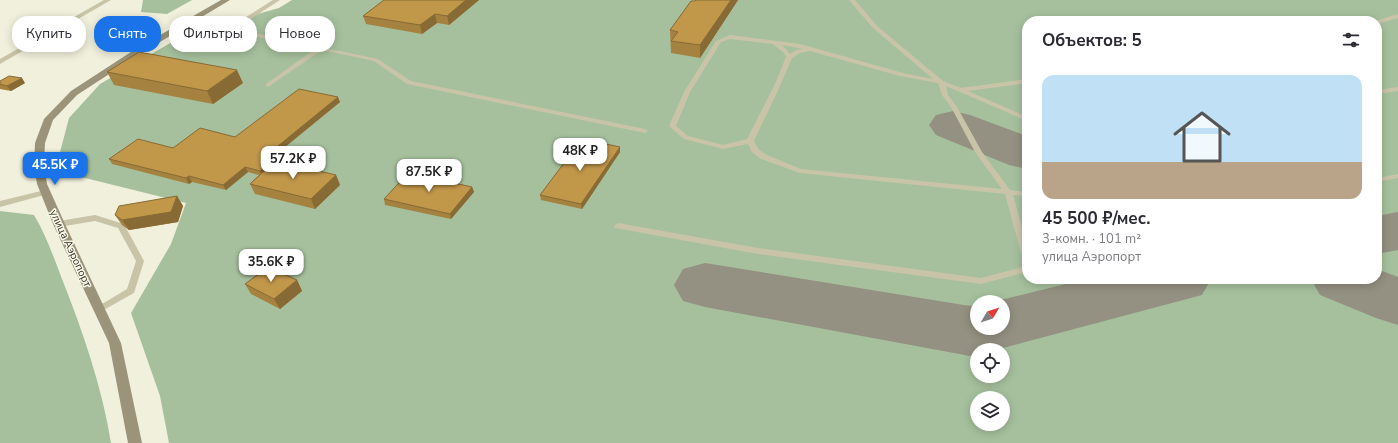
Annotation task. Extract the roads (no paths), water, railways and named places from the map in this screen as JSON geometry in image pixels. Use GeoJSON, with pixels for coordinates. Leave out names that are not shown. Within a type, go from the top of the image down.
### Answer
{"type":"FeatureCollection","features":[{"type":"Feature","properties":{"kind":"main road","name":"улица Аэропорт"},"geometry":{"type":"LineString","coordinates":[[199,16],[226,0]]}},
{"type":"Feature","properties":{"kind":"main road","name":"улица Аэропорт"},"geometry":{"type":"LineString","coordinates":[[135,443],[114,343],[100,309],[45,192],[39,165],[40,143],[49,119],[56,110],[84,85],[169,34]]}},
{"type":"Feature","properties":{"kind":"lane"},"geometry":{"type":"LineString","coordinates":[[0,62],[108,0]]}},
{"type":"Feature","properties":{"kind":"lane"},"geometry":{"type":"LineString","coordinates":[[252,16],[278,0]]}},
{"type":"Feature","properties":{"kind":"lane"},"geometry":{"type":"LineString","coordinates":[[852,0],[875,27],[941,82],[1022,117]]}},
{"type":"Feature","properties":{"kind":"lane"},"geometry":{"type":"LineString","coordinates":[[1382,21],[1398,16]]}},
{"type":"Feature","properties":{"kind":"lane"},"geometry":{"type":"LineString","coordinates":[[750,141],[723,147],[686,138],[672,126],[687,92],[718,41],[730,37],[800,46],[902,75],[941,82]]}},
{"type":"Feature","properties":{"kind":"lane"},"geometry":{"type":"LineString","coordinates":[[775,43],[786,52],[788,57]]}},
{"type":"Feature","properties":{"kind":"lane"},"geometry":{"type":"LineString","coordinates":[[750,141],[777,86],[788,57],[798,51],[811,49]]}},
{"type":"Feature","properties":{"kind":"lane"},"geometry":{"type":"LineString","coordinates":[[335,51],[376,60],[409,83],[645,131]]}},
{"type":"Feature","properties":{"kind":"lane"},"geometry":{"type":"LineString","coordinates":[[268,85],[315,52]]}},
{"type":"Feature","properties":{"kind":"lane"},"geometry":{"type":"LineString","coordinates":[[941,82],[945,95],[954,107],[979,152],[1008,192],[1022,242]]}},
{"type":"Feature","properties":{"kind":"lane"},"geometry":{"type":"LineString","coordinates":[[960,91],[1022,82]]}},
{"type":"Feature","properties":{"kind":"lane"},"geometry":{"type":"LineString","coordinates":[[1382,91],[1398,89]]}},
{"type":"Feature","properties":{"kind":"lane"},"geometry":{"type":"LineString","coordinates":[[750,141],[755,150],[764,157],[800,171],[1022,193]]}},
{"type":"Feature","properties":{"kind":"lane"},"geometry":{"type":"LineString","coordinates":[[1382,179],[1398,176]]}},
{"type":"Feature","properties":{"kind":"lane"},"geometry":{"type":"LineString","coordinates":[[0,204],[45,192]]}},
{"type":"Feature","properties":{"kind":"lane"},"geometry":{"type":"LineString","coordinates":[[59,224],[94,218],[121,226],[140,260],[131,291],[100,309]]}},
{"type":"Feature","properties":{"kind":"lane"},"geometry":{"type":"LineString","coordinates":[[618,226],[758,251],[981,281],[1022,269]]}}]}
